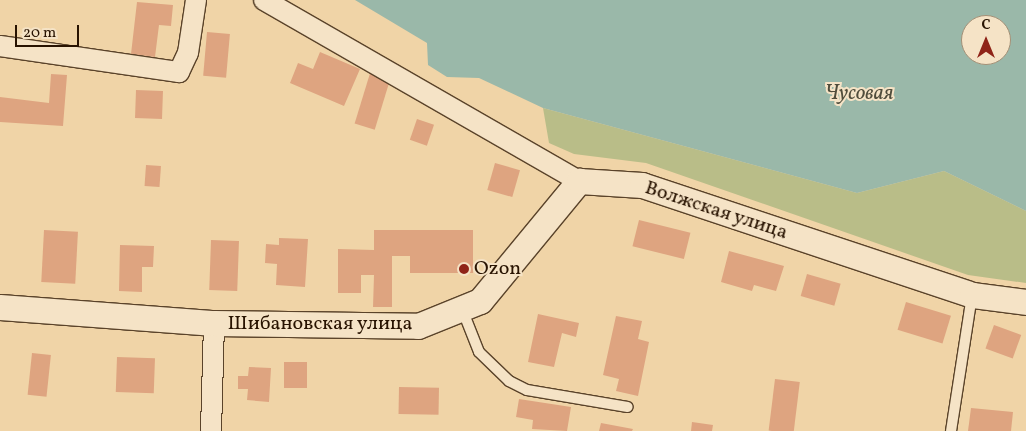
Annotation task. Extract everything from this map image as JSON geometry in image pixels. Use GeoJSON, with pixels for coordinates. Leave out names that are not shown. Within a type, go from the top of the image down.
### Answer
{"type":"FeatureCollection","features":[{"type":"Feature","properties":{"kind":"street"},"geometry":{"type":"LineString","coordinates":[[0,46],[179,72],[188,53],[196,0]]}},
{"type":"Feature","properties":{"kind":"street","name":"Волжская улица"},"geometry":{"type":"LineString","coordinates":[[264,0],[579,181],[642,185],[972,295],[1026,302]]}},
{"type":"Feature","properties":{"kind":"street","name":"Шибановская улица"},"geometry":{"type":"LineString","coordinates":[[0,306],[214,323],[418,326],[480,301],[579,181]]}},
{"type":"Feature","properties":{"kind":"street"},"geometry":{"type":"LineString","coordinates":[[211,431],[214,323]]}},
{"type":"Feature","properties":{"kind":"lane"},"geometry":{"type":"LineString","coordinates":[[951,431],[972,295]]}},
{"type":"Feature","properties":{"kind":"lane"},"geometry":{"type":"LineString","coordinates":[[462,308],[479,352],[509,381],[527,390],[628,407]]}},
{"type":"Feature","properties":{"kind":"green space"},"geometry":{"type":"Polygon","coordinates":[[[543,108],[857,193],[944,171],[1026,211],[1026,283],[968,275],[646,163],[574,154],[549,143],[543,108]]]}},
{"type":"Feature","properties":{"kind":"water","name":"Чусовая"},"geometry":{"type":"Polygon","coordinates":[[[355,0],[1026,0],[1026,211],[944,171],[857,193],[543,108],[479,78],[447,77],[428,65],[427,43],[355,0]]]}},
{"type":"Feature","properties":{"kind":"building"},"geometry":{"type":"Polygon","coordinates":[[[137,2],[173,5],[171,26],[159,25],[155,57],[131,54],[137,2]]]}},
{"type":"Feature","properties":{"kind":"building"},"geometry":{"type":"Polygon","coordinates":[[[207,32],[230,34],[226,78],[203,76],[207,32]]]}},
{"type":"Feature","properties":{"kind":"building"},"geometry":{"type":"Polygon","coordinates":[[[320,52],[360,69],[344,106],[290,83],[298,63],[313,69],[320,52]]]}},
{"type":"Feature","properties":{"kind":"building"},"geometry":{"type":"Polygon","coordinates":[[[371,70],[391,76],[375,130],[355,124],[371,70]]]}},
{"type":"Feature","properties":{"kind":"building"},"geometry":{"type":"Polygon","coordinates":[[[51,74],[67,75],[63,126],[0,122],[0,97],[49,103],[51,74]]]}},
{"type":"Feature","properties":{"kind":"building"},"geometry":{"type":"Polygon","coordinates":[[[136,90],[163,91],[162,119],[135,118],[136,90]]]}},
{"type":"Feature","properties":{"kind":"building"},"geometry":{"type":"Polygon","coordinates":[[[417,119],[434,125],[427,146],[410,140],[417,119]]]}},
{"type":"Feature","properties":{"kind":"building"},"geometry":{"type":"Polygon","coordinates":[[[495,163],[520,170],[512,197],[487,190],[495,163]]]}},
{"type":"Feature","properties":{"kind":"building"},"geometry":{"type":"Polygon","coordinates":[[[146,165],[161,166],[159,187],[145,186],[146,165]]]}},
{"type":"Feature","properties":{"kind":"building"},"geometry":{"type":"Polygon","coordinates":[[[639,220],[690,233],[684,259],[632,246],[639,220]]]}},
{"type":"Feature","properties":{"kind":"building"},"geometry":{"type":"Polygon","coordinates":[[[44,230],[78,232],[75,284],[41,282],[44,230]]]}},
{"type":"Feature","properties":{"kind":"building"},"geometry":{"type":"Polygon","coordinates":[[[374,230],[473,230],[473,273],[410,273],[410,256],[392,256],[392,307],[373,307],[374,275],[361,275],[361,293],[338,293],[338,249],[374,250],[374,230]]]}},
{"type":"Feature","properties":{"kind":"building"},"geometry":{"type":"Polygon","coordinates":[[[279,238],[308,239],[305,287],[276,285],[277,264],[265,263],[266,244],[279,245],[279,238]]]}},
{"type":"Feature","properties":{"kind":"building"},"geometry":{"type":"Polygon","coordinates":[[[211,240],[239,241],[237,291],[209,290],[211,240]]]}},
{"type":"Feature","properties":{"kind":"building"},"geometry":{"type":"Polygon","coordinates":[[[120,245],[154,246],[153,267],[142,267],[142,292],[119,291],[120,245]]]}},
{"type":"Feature","properties":{"kind":"building"},"geometry":{"type":"Polygon","coordinates":[[[729,251],[784,266],[776,291],[754,285],[752,291],[721,282],[729,251]]]}},
{"type":"Feature","properties":{"kind":"building"},"geometry":{"type":"Polygon","coordinates":[[[807,274],[841,284],[834,306],[801,296],[807,274]]]}},
{"type":"Feature","properties":{"kind":"building"},"geometry":{"type":"Polygon","coordinates":[[[906,302],[951,316],[942,343],[898,330],[906,302]]]}},
{"type":"Feature","properties":{"kind":"building"},"geometry":{"type":"Polygon","coordinates":[[[538,314],[579,323],[576,337],[562,333],[554,367],[528,362],[538,314]]]}},
{"type":"Feature","properties":{"kind":"building"},"geometry":{"type":"Polygon","coordinates":[[[616,316],[642,321],[638,339],[649,342],[638,396],[616,391],[619,379],[603,375],[616,316]]]}},
{"type":"Feature","properties":{"kind":"building"},"geometry":{"type":"Polygon","coordinates":[[[994,325],[1021,335],[1013,358],[985,348],[994,325]]]}},
{"type":"Feature","properties":{"kind":"building"},"geometry":{"type":"Polygon","coordinates":[[[32,353],[51,355],[47,397],[28,395],[32,353]]]}},
{"type":"Feature","properties":{"kind":"building"},"geometry":{"type":"Polygon","coordinates":[[[117,357],[155,358],[154,393],[116,392],[117,357]]]}},
{"type":"Feature","properties":{"kind":"building"},"geometry":{"type":"Polygon","coordinates":[[[284,362],[307,362],[307,388],[284,388],[284,362]]]}},
{"type":"Feature","properties":{"kind":"building"},"geometry":{"type":"Polygon","coordinates":[[[249,367],[271,368],[269,402],[247,400],[248,389],[238,389],[238,376],[248,376],[249,367]]]}},
{"type":"Feature","properties":{"kind":"building"},"geometry":{"type":"Polygon","coordinates":[[[775,379],[800,382],[794,431],[769,431],[775,379]]]}},
{"type":"Feature","properties":{"kind":"building"},"geometry":{"type":"Polygon","coordinates":[[[399,387],[439,388],[439,415],[399,414],[399,387]]]}},
{"type":"Feature","properties":{"kind":"building"},"geometry":{"type":"Polygon","coordinates":[[[519,399],[571,407],[567,431],[532,429],[533,420],[516,417],[519,399]]]}},
{"type":"Feature","properties":{"kind":"building"},"geometry":{"type":"Polygon","coordinates":[[[971,408],[1013,412],[1011,431],[968,431],[971,408]]]}},
{"type":"Feature","properties":{"kind":"building"},"geometry":{"type":"Polygon","coordinates":[[[692,422],[713,425],[712,431],[691,431],[692,422]]]}},
{"type":"Feature","properties":{"kind":"building"},"geometry":{"type":"Polygon","coordinates":[[[601,423],[633,429],[632,431],[599,431],[601,423]]]}},
{"type":"Feature","properties":{"kind":"place","name":"Ozon"},"geometry":{"type":"Point","coordinates":[464,269]}}]}
